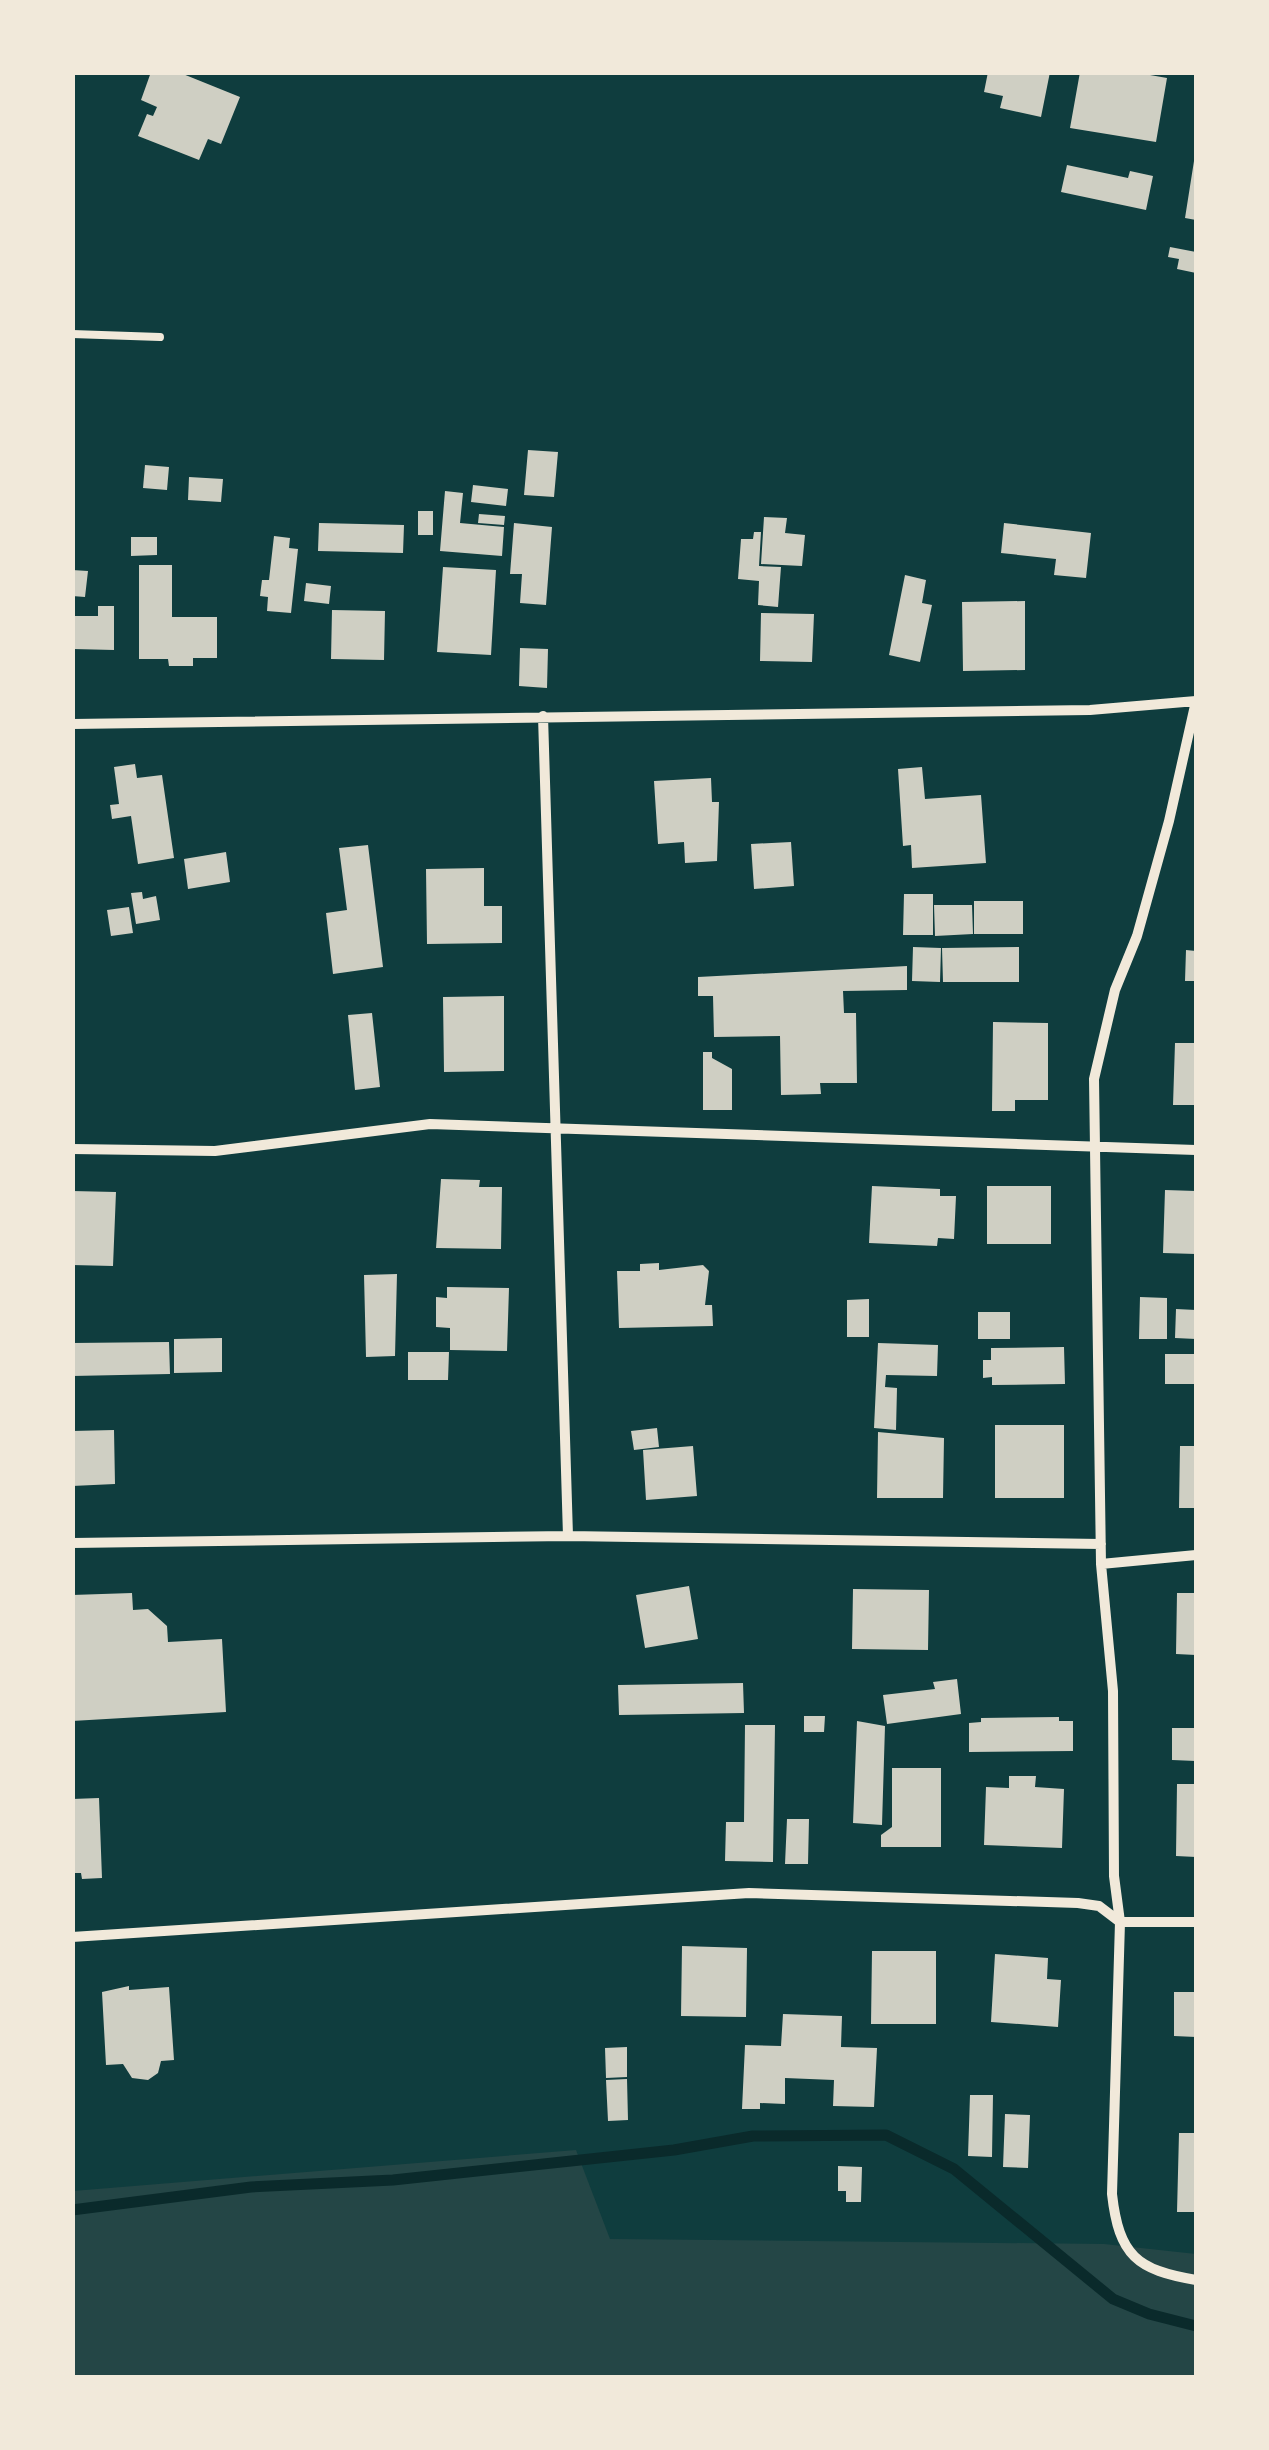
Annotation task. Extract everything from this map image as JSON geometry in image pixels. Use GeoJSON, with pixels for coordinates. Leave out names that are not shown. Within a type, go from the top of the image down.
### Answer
{"type":"FeatureCollection","features":[{"type":"Feature","properties":{"kind":"street"},"geometry":{"type":"LineString","coordinates":[[72,724],[1090,710],[1196,701],[1137,936],[1115,990],[1104,1034],[1094,1079],[1092,1150],[1100,1544],[1113,1691],[1114,1876],[1120,1922],[1112,2172],[1116,2226],[1126,2249],[1142,2264],[1196,2280]]}},
{"type":"Feature","properties":{"kind":"street"},"geometry":{"type":"LineString","coordinates":[[543,716],[568,1536]]}},
{"type":"Feature","properties":{"kind":"street"},"geometry":{"type":"LineString","coordinates":[[72,1150],[214,1151],[430,1124],[1092,1150],[1196,1150]]}},
{"type":"Feature","properties":{"kind":"street"},"geometry":{"type":"LineString","coordinates":[[72,1543],[568,1536],[1100,1544]]}},
{"type":"Feature","properties":{"kind":"street"},"geometry":{"type":"LineString","coordinates":[[1101,1564],[1196,1555]]}},
{"type":"Feature","properties":{"kind":"street"},"geometry":{"type":"LineString","coordinates":[[72,1937],[749,1893],[1078,1903],[1100,1906],[1120,1922],[1196,1922]]}},
{"type":"Feature","properties":{"kind":"lane"},"geometry":{"type":"LineString","coordinates":[[72,334],[160,337]]}},
{"type":"Feature","properties":{"kind":"shaded area"},"geometry":{"type":"Polygon","coordinates":[[[576,2150],[610,2239],[1104,2244],[1196,2254],[1196,2377],[73,2378],[73,2191],[576,2150]]]}},
{"type":"Feature","properties":{"kind":"building"},"geometry":{"type":"Polygon","coordinates":[[[151,72],[178,72],[240,97],[221,144],[208,139],[199,160],[138,136],[147,114],[153,116],[157,107],[141,100],[151,72]]]}},
{"type":"Feature","properties":{"kind":"building"},"geometry":{"type":"Polygon","coordinates":[[[988,72],[1050,72],[1041,117],[1000,108],[1003,96],[984,92],[988,72]]]}},
{"type":"Feature","properties":{"kind":"building"},"geometry":{"type":"Polygon","coordinates":[[[1080,72],[1133,72],[1167,78],[1156,142],[1070,128],[1080,72]]]}},
{"type":"Feature","properties":{"kind":"building"},"geometry":{"type":"Polygon","coordinates":[[[1196,161],[1196,220],[1185,218],[1196,161]]]}},
{"type":"Feature","properties":{"kind":"building"},"geometry":{"type":"Polygon","coordinates":[[[1067,165],[1128,178],[1130,171],[1153,176],[1146,210],[1061,192],[1067,165]]]}},
{"type":"Feature","properties":{"kind":"building"},"geometry":{"type":"Polygon","coordinates":[[[1170,247],[1196,252],[1196,273],[1177,269],[1179,259],[1168,257],[1170,247]]]}},
{"type":"Feature","properties":{"kind":"building"},"geometry":{"type":"Polygon","coordinates":[[[528,450],[558,452],[554,497],[524,495],[528,450]]]}},
{"type":"Feature","properties":{"kind":"building"},"geometry":{"type":"Polygon","coordinates":[[[145,465],[169,467],[167,490],[143,488],[145,465]]]}},
{"type":"Feature","properties":{"kind":"building"},"geometry":{"type":"Polygon","coordinates":[[[189,477],[223,479],[221,502],[188,500],[189,477]]]}},
{"type":"Feature","properties":{"kind":"building"},"geometry":{"type":"Polygon","coordinates":[[[473,485],[508,489],[506,506],[471,502],[473,485]]]}},
{"type":"Feature","properties":{"kind":"building"},"geometry":{"type":"Polygon","coordinates":[[[445,491],[463,493],[460,523],[504,527],[502,556],[440,551],[445,491]]]}},
{"type":"Feature","properties":{"kind":"building"},"geometry":{"type":"Polygon","coordinates":[[[418,511],[433,511],[433,535],[418,535],[418,511]]]}},
{"type":"Feature","properties":{"kind":"building"},"geometry":{"type":"Polygon","coordinates":[[[479,514],[505,516],[504,525],[478,523],[479,514]]]}},
{"type":"Feature","properties":{"kind":"building"},"geometry":{"type":"Polygon","coordinates":[[[764,517],[787,518],[785,533],[805,535],[802,566],[761,564],[764,517]]]}},
{"type":"Feature","properties":{"kind":"building"},"geometry":{"type":"Polygon","coordinates":[[[319,523],[404,525],[403,553],[318,551],[319,523]]]}},
{"type":"Feature","properties":{"kind":"building"},"geometry":{"type":"Polygon","coordinates":[[[514,523],[552,527],[546,605],[520,603],[522,574],[510,574],[514,523]]]}},
{"type":"Feature","properties":{"kind":"building"},"geometry":{"type":"Polygon","coordinates":[[[1004,523],[1091,533],[1086,578],[1054,575],[1056,559],[1001,553],[1004,523]]]}},
{"type":"Feature","properties":{"kind":"building"},"geometry":{"type":"Polygon","coordinates":[[[754,532],[761,532],[759,566],[781,567],[778,607],[758,605],[759,581],[738,579],[741,539],[753,539],[754,532]]]}},
{"type":"Feature","properties":{"kind":"building"},"geometry":{"type":"Polygon","coordinates":[[[274,536],[290,538],[289,548],[298,549],[291,613],[267,611],[268,597],[260,596],[262,580],[269,580],[274,536]]]}},
{"type":"Feature","properties":{"kind":"building"},"geometry":{"type":"Polygon","coordinates":[[[131,537],[157,537],[157,555],[131,556],[131,537]]]}},
{"type":"Feature","properties":{"kind":"building"},"geometry":{"type":"Polygon","coordinates":[[[139,565],[172,565],[172,617],[217,617],[217,658],[193,658],[193,666],[169,666],[168,659],[139,659],[139,565]]]}},
{"type":"Feature","properties":{"kind":"building"},"geometry":{"type":"Polygon","coordinates":[[[443,567],[496,570],[491,655],[437,652],[443,567]]]}},
{"type":"Feature","properties":{"kind":"building"},"geometry":{"type":"Polygon","coordinates":[[[72,570],[88,571],[85,597],[72,596],[72,570]]]}},
{"type":"Feature","properties":{"kind":"building"},"geometry":{"type":"Polygon","coordinates":[[[905,575],[926,580],[922,603],[932,605],[920,662],[889,655],[905,575]]]}},
{"type":"Feature","properties":{"kind":"building"},"geometry":{"type":"Polygon","coordinates":[[[306,583],[331,586],[329,604],[304,601],[306,583]]]}},
{"type":"Feature","properties":{"kind":"building"},"geometry":{"type":"Polygon","coordinates":[[[1025,601],[1025,670],[963,671],[962,602],[1025,601]]]}},
{"type":"Feature","properties":{"kind":"building"},"geometry":{"type":"Polygon","coordinates":[[[98,606],[114,606],[114,650],[73,649],[74,616],[98,616],[98,606]]]}},
{"type":"Feature","properties":{"kind":"building"},"geometry":{"type":"Polygon","coordinates":[[[332,610],[385,611],[384,660],[331,659],[332,610]]]}},
{"type":"Feature","properties":{"kind":"building"},"geometry":{"type":"Polygon","coordinates":[[[761,613],[814,614],[812,662],[760,661],[761,613]]]}},
{"type":"Feature","properties":{"kind":"building"},"geometry":{"type":"Polygon","coordinates":[[[520,648],[548,649],[547,688],[519,686],[520,648]]]}},
{"type":"Feature","properties":{"kind":"building"},"geometry":{"type":"Polygon","coordinates":[[[135,764],[137,778],[162,775],[174,858],[138,864],[131,816],[112,819],[110,805],[119,804],[114,767],[135,764]]]}},
{"type":"Feature","properties":{"kind":"building"},"geometry":{"type":"Polygon","coordinates":[[[922,767],[925,799],[981,795],[986,863],[912,868],[911,845],[903,846],[898,769],[922,767]]]}},
{"type":"Feature","properties":{"kind":"building"},"geometry":{"type":"Polygon","coordinates":[[[711,778],[712,802],[719,802],[717,861],[685,863],[684,842],[658,844],[654,781],[711,778]]]}},
{"type":"Feature","properties":{"kind":"building"},"geometry":{"type":"Polygon","coordinates":[[[791,842],[794,886],[754,889],[751,844],[791,842]]]}},
{"type":"Feature","properties":{"kind":"building"},"geometry":{"type":"Polygon","coordinates":[[[368,845],[383,967],[333,974],[326,913],[347,910],[339,848],[368,845]]]}},
{"type":"Feature","properties":{"kind":"building"},"geometry":{"type":"Polygon","coordinates":[[[226,852],[230,882],[188,889],[184,859],[226,852]]]}},
{"type":"Feature","properties":{"kind":"building"},"geometry":{"type":"Polygon","coordinates":[[[484,868],[484,906],[502,906],[502,943],[427,944],[426,869],[484,868]]]}},
{"type":"Feature","properties":{"kind":"building"},"geometry":{"type":"Polygon","coordinates":[[[142,892],[143,899],[156,896],[160,920],[136,924],[131,893],[142,892]]]}},
{"type":"Feature","properties":{"kind":"building"},"geometry":{"type":"Polygon","coordinates":[[[904,894],[933,894],[933,935],[903,935],[904,894]]]}},
{"type":"Feature","properties":{"kind":"building"},"geometry":{"type":"Polygon","coordinates":[[[974,901],[1023,901],[1023,934],[974,934],[974,901]]]}},
{"type":"Feature","properties":{"kind":"building"},"geometry":{"type":"Polygon","coordinates":[[[934,905],[972,905],[973,934],[935,936],[934,905]]]}},
{"type":"Feature","properties":{"kind":"building"},"geometry":{"type":"Polygon","coordinates":[[[129,907],[133,933],[111,936],[107,910],[129,907]]]}},
{"type":"Feature","properties":{"kind":"building"},"geometry":{"type":"Polygon","coordinates":[[[913,947],[941,948],[940,982],[912,981],[913,947]]]}},
{"type":"Feature","properties":{"kind":"building"},"geometry":{"type":"Polygon","coordinates":[[[1019,947],[1019,982],[943,982],[942,948],[1019,947]]]}},
{"type":"Feature","properties":{"kind":"building"},"geometry":{"type":"Polygon","coordinates":[[[1186,950],[1196,951],[1196,981],[1185,981],[1186,950]]]}},
{"type":"Feature","properties":{"kind":"building"},"geometry":{"type":"Polygon","coordinates":[[[907,966],[907,990],[843,991],[844,1013],[856,1013],[857,1083],[820,1083],[821,1094],[781,1095],[780,1036],[714,1037],[713,996],[698,996],[698,977],[907,966]]]}},
{"type":"Feature","properties":{"kind":"building"},"geometry":{"type":"Polygon","coordinates":[[[504,996],[504,1071],[444,1072],[443,997],[504,996]]]}},
{"type":"Feature","properties":{"kind":"building"},"geometry":{"type":"Polygon","coordinates":[[[372,1013],[380,1087],[355,1090],[348,1015],[372,1013]]]}},
{"type":"Feature","properties":{"kind":"building"},"geometry":{"type":"Polygon","coordinates":[[[993,1022],[1048,1023],[1048,1100],[1015,1100],[1015,1111],[992,1111],[993,1022]]]}},
{"type":"Feature","properties":{"kind":"building"},"geometry":{"type":"Polygon","coordinates":[[[1175,1043],[1196,1043],[1196,1105],[1173,1105],[1175,1043]]]}},
{"type":"Feature","properties":{"kind":"building"},"geometry":{"type":"Polygon","coordinates":[[[703,1052],[712,1052],[712,1058],[732,1069],[732,1110],[703,1110],[703,1052]]]}},
{"type":"Feature","properties":{"kind":"building"},"geometry":{"type":"Polygon","coordinates":[[[441,1179],[480,1180],[479,1187],[502,1187],[501,1249],[436,1248],[441,1179]]]}},
{"type":"Feature","properties":{"kind":"building"},"geometry":{"type":"Polygon","coordinates":[[[872,1186],[940,1189],[940,1196],[956,1196],[954,1239],[938,1238],[937,1246],[869,1243],[872,1186]]]}},
{"type":"Feature","properties":{"kind":"building"},"geometry":{"type":"Polygon","coordinates":[[[987,1186],[1051,1186],[1051,1244],[987,1244],[987,1186]]]}},
{"type":"Feature","properties":{"kind":"building"},"geometry":{"type":"Polygon","coordinates":[[[1165,1190],[1196,1191],[1196,1254],[1163,1253],[1165,1190]]]}},
{"type":"Feature","properties":{"kind":"building"},"geometry":{"type":"Polygon","coordinates":[[[72,1191],[116,1192],[113,1266],[72,1265],[72,1191]]]}},
{"type":"Feature","properties":{"kind":"building"},"geometry":{"type":"Polygon","coordinates":[[[659,1263],[659,1270],[703,1265],[709,1271],[705,1305],[712,1305],[713,1326],[619,1328],[617,1271],[640,1271],[640,1264],[659,1263]]]}},
{"type":"Feature","properties":{"kind":"building"},"geometry":{"type":"Polygon","coordinates":[[[397,1274],[395,1356],[366,1357],[364,1275],[397,1274]]]}},
{"type":"Feature","properties":{"kind":"building"},"geometry":{"type":"Polygon","coordinates":[[[447,1287],[509,1288],[507,1351],[450,1350],[450,1328],[436,1327],[436,1297],[447,1298],[447,1287]]]}},
{"type":"Feature","properties":{"kind":"building"},"geometry":{"type":"Polygon","coordinates":[[[1140,1297],[1167,1298],[1167,1339],[1139,1339],[1140,1297]]]}},
{"type":"Feature","properties":{"kind":"building"},"geometry":{"type":"Polygon","coordinates":[[[869,1299],[869,1337],[847,1337],[847,1300],[869,1299]]]}},
{"type":"Feature","properties":{"kind":"building"},"geometry":{"type":"Polygon","coordinates":[[[1176,1309],[1196,1310],[1196,1339],[1175,1338],[1176,1309]]]}},
{"type":"Feature","properties":{"kind":"building"},"geometry":{"type":"Polygon","coordinates":[[[978,1312],[1010,1312],[1010,1339],[978,1339],[978,1312]]]}},
{"type":"Feature","properties":{"kind":"building"},"geometry":{"type":"Polygon","coordinates":[[[222,1338],[222,1372],[174,1373],[174,1339],[222,1338]]]}},
{"type":"Feature","properties":{"kind":"building"},"geometry":{"type":"Polygon","coordinates":[[[169,1342],[170,1374],[72,1376],[72,1343],[169,1342]]]}},
{"type":"Feature","properties":{"kind":"building"},"geometry":{"type":"Polygon","coordinates":[[[878,1343],[938,1345],[937,1376],[886,1375],[885,1387],[897,1388],[896,1430],[874,1428],[878,1343]]]}},
{"type":"Feature","properties":{"kind":"building"},"geometry":{"type":"Polygon","coordinates":[[[1064,1347],[1065,1384],[992,1385],[992,1377],[983,1378],[983,1360],[991,1360],[991,1348],[1064,1347]]]}},
{"type":"Feature","properties":{"kind":"building"},"geometry":{"type":"Polygon","coordinates":[[[408,1352],[449,1352],[448,1380],[408,1380],[408,1352]]]}},
{"type":"Feature","properties":{"kind":"building"},"geometry":{"type":"Polygon","coordinates":[[[1165,1354],[1196,1354],[1196,1384],[1165,1384],[1165,1354]]]}},
{"type":"Feature","properties":{"kind":"building"},"geometry":{"type":"Polygon","coordinates":[[[995,1425],[1064,1425],[1064,1498],[995,1498],[995,1425]]]}},
{"type":"Feature","properties":{"kind":"building"},"geometry":{"type":"Polygon","coordinates":[[[657,1428],[659,1447],[634,1450],[631,1431],[657,1428]]]}},
{"type":"Feature","properties":{"kind":"building"},"geometry":{"type":"Polygon","coordinates":[[[114,1430],[115,1484],[72,1486],[72,1431],[114,1430]]]}},
{"type":"Feature","properties":{"kind":"building"},"geometry":{"type":"Polygon","coordinates":[[[878,1432],[944,1438],[943,1498],[877,1498],[878,1432]]]}},
{"type":"Feature","properties":{"kind":"building"},"geometry":{"type":"Polygon","coordinates":[[[693,1446],[697,1496],[646,1500],[643,1450],[693,1446]]]}},
{"type":"Feature","properties":{"kind":"building"},"geometry":{"type":"Polygon","coordinates":[[[1180,1446],[1196,1446],[1196,1508],[1179,1508],[1180,1446]]]}},
{"type":"Feature","properties":{"kind":"building"},"geometry":{"type":"Polygon","coordinates":[[[689,1586],[698,1639],[645,1648],[636,1595],[689,1586]]]}},
{"type":"Feature","properties":{"kind":"building"},"geometry":{"type":"Polygon","coordinates":[[[853,1589],[929,1590],[928,1650],[852,1649],[853,1589]]]}},
{"type":"Feature","properties":{"kind":"building"},"geometry":{"type":"Polygon","coordinates":[[[132,1593],[133,1610],[148,1609],[167,1626],[168,1642],[222,1639],[226,1712],[72,1721],[72,1595],[132,1593]]]}},
{"type":"Feature","properties":{"kind":"building"},"geometry":{"type":"Polygon","coordinates":[[[1177,1593],[1196,1593],[1196,1655],[1176,1654],[1177,1593]]]}},
{"type":"Feature","properties":{"kind":"building"},"geometry":{"type":"Polygon","coordinates":[[[957,1679],[961,1714],[887,1724],[883,1695],[935,1689],[933,1682],[957,1679]]]}},
{"type":"Feature","properties":{"kind":"building"},"geometry":{"type":"Polygon","coordinates":[[[743,1683],[744,1713],[619,1715],[618,1685],[743,1683]]]}},
{"type":"Feature","properties":{"kind":"building"},"geometry":{"type":"Polygon","coordinates":[[[804,1716],[825,1716],[824,1732],[804,1732],[804,1716]]]}},
{"type":"Feature","properties":{"kind":"building"},"geometry":{"type":"Polygon","coordinates":[[[1059,1717],[1059,1721],[1073,1721],[1073,1751],[969,1752],[969,1723],[981,1722],[981,1718],[1059,1717]]]}},
{"type":"Feature","properties":{"kind":"building"},"geometry":{"type":"Polygon","coordinates":[[[857,1721],[885,1726],[882,1825],[853,1823],[857,1721]]]}},
{"type":"Feature","properties":{"kind":"building"},"geometry":{"type":"Polygon","coordinates":[[[745,1725],[775,1725],[773,1862],[725,1861],[726,1822],[744,1822],[745,1725]]]}},
{"type":"Feature","properties":{"kind":"building"},"geometry":{"type":"Polygon","coordinates":[[[1172,1728],[1196,1728],[1196,1761],[1172,1760],[1172,1728]]]}},
{"type":"Feature","properties":{"kind":"building"},"geometry":{"type":"Polygon","coordinates":[[[892,1768],[941,1768],[941,1847],[881,1847],[881,1835],[892,1827],[892,1768]]]}},
{"type":"Feature","properties":{"kind":"building"},"geometry":{"type":"Polygon","coordinates":[[[1009,1776],[1036,1776],[1035,1787],[1064,1789],[1062,1848],[984,1845],[986,1787],[1009,1788],[1009,1776]]]}},
{"type":"Feature","properties":{"kind":"building"},"geometry":{"type":"Polygon","coordinates":[[[1177,1784],[1196,1784],[1196,1857],[1176,1856],[1177,1784]]]}},
{"type":"Feature","properties":{"kind":"building"},"geometry":{"type":"Polygon","coordinates":[[[99,1798],[102,1878],[82,1879],[81,1873],[72,1873],[72,1799],[99,1798]]]}},
{"type":"Feature","properties":{"kind":"building"},"geometry":{"type":"Polygon","coordinates":[[[787,1819],[809,1819],[808,1864],[785,1864],[787,1819]]]}},
{"type":"Feature","properties":{"kind":"building"},"geometry":{"type":"Polygon","coordinates":[[[682,1946],[747,1948],[746,2017],[681,2016],[682,1946]]]}},
{"type":"Feature","properties":{"kind":"building"},"geometry":{"type":"Polygon","coordinates":[[[872,1951],[936,1951],[936,2024],[871,2024],[872,1951]]]}},
{"type":"Feature","properties":{"kind":"building"},"geometry":{"type":"Polygon","coordinates":[[[995,1954],[1048,1958],[1047,1979],[1061,1980],[1058,2027],[991,2022],[995,1954]]]}},
{"type":"Feature","properties":{"kind":"building"},"geometry":{"type":"Polygon","coordinates":[[[129,1986],[129,1990],[169,1987],[174,2060],[161,2061],[158,2073],[148,2080],[132,2078],[123,2064],[106,2065],[102,1992],[129,1986]]]}},
{"type":"Feature","properties":{"kind":"building"},"geometry":{"type":"Polygon","coordinates":[[[1174,1992],[1196,1992],[1196,2037],[1174,2036],[1174,1992]]]}},
{"type":"Feature","properties":{"kind":"building"},"geometry":{"type":"Polygon","coordinates":[[[783,2014],[842,2016],[841,2047],[877,2048],[874,2107],[833,2106],[834,2080],[785,2078],[785,2104],[760,2103],[760,2109],[742,2109],[745,2045],[781,2046],[783,2014]]]}},
{"type":"Feature","properties":{"kind":"building"},"geometry":{"type":"Polygon","coordinates":[[[627,2047],[627,2077],[606,2078],[605,2048],[627,2047]]]}},
{"type":"Feature","properties":{"kind":"building"},"geometry":{"type":"Polygon","coordinates":[[[627,2079],[628,2120],[608,2121],[606,2080],[627,2079]]]}},
{"type":"Feature","properties":{"kind":"building"},"geometry":{"type":"Polygon","coordinates":[[[970,2095],[993,2095],[992,2157],[968,2156],[970,2095]]]}},
{"type":"Feature","properties":{"kind":"building"},"geometry":{"type":"Polygon","coordinates":[[[1005,2114],[1030,2115],[1028,2168],[1003,2167],[1005,2114]]]}},
{"type":"Feature","properties":{"kind":"building"},"geometry":{"type":"Polygon","coordinates":[[[1179,2133],[1196,2133],[1196,2212],[1177,2212],[1179,2133]]]}},
{"type":"Feature","properties":{"kind":"building"},"geometry":{"type":"Polygon","coordinates":[[[838,2166],[862,2167],[861,2202],[846,2202],[846,2191],[838,2191],[838,2166]]]}},
{"type":"Feature","properties":{"kind":"waterway"},"geometry":{"type":"LineString","coordinates":[[72,2210],[251,2187],[393,2180],[674,2150],[753,2136],[886,2135],[954,2169],[1113,2299],[1149,2314],[1196,2326]]}}]}
